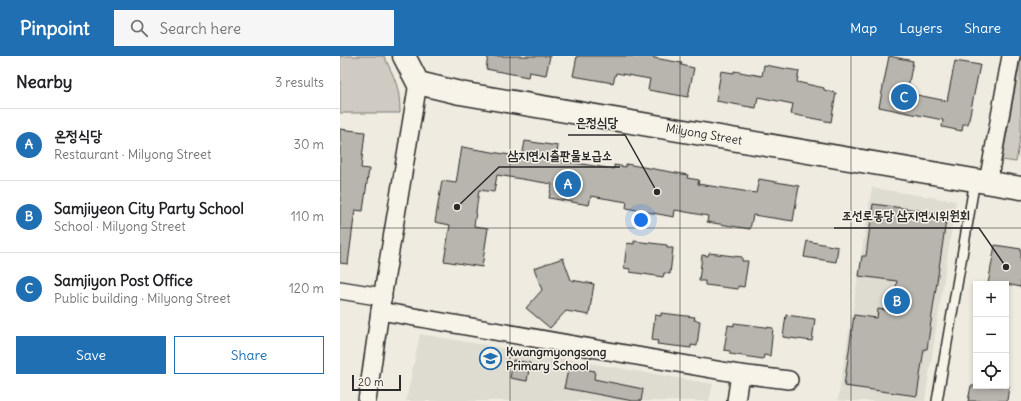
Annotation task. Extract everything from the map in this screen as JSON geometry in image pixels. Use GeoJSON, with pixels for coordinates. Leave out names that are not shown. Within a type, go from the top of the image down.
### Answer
{"type":"FeatureCollection","features":[{"type":"Feature","properties":{"kind":"main road"},"geometry":{"type":"LineString","coordinates":[[404,56],[418,83]]}},
{"type":"Feature","properties":{"kind":"main road","name":"Milyong Street"},"geometry":{"type":"LineString","coordinates":[[418,83],[460,93],[1021,188]]}},
{"type":"Feature","properties":{"kind":"street"},"geometry":{"type":"LineString","coordinates":[[982,181],[1011,56]]}},
{"type":"Feature","properties":{"kind":"street"},"geometry":{"type":"LineString","coordinates":[[367,401],[418,83]]}},
{"type":"Feature","properties":{"kind":"street"},"geometry":{"type":"LineString","coordinates":[[340,290],[382,304],[740,374],[789,380]]}},
{"type":"Feature","properties":{"kind":"street"},"geometry":{"type":"LineString","coordinates":[[736,401],[740,374]]}},
{"type":"Feature","properties":{"kind":"lane"},"geometry":{"type":"LineString","coordinates":[[936,401],[982,181]]}},
{"type":"Feature","properties":{"kind":"shaded area"},"geometry":{"type":"Polygon","coordinates":[[[340,56],[384,56],[398,90],[400,113],[340,113],[340,56]]]}},
{"type":"Feature","properties":{"kind":"shaded area"},"geometry":{"type":"Polygon","coordinates":[[[1021,56],[1021,134],[1016,162],[1002,160],[1021,56]]]}},
{"type":"Feature","properties":{"kind":"shaded area"},"geometry":{"type":"Polygon","coordinates":[[[872,188],[956,201],[925,401],[838,400],[872,188]]]}},
{"type":"Feature","properties":{"kind":"shaded area","name":"Kwangmyongsong Primary School"},"geometry":{"type":"Polygon","coordinates":[[[420,334],[713,384],[709,401],[406,401],[420,334]]]}},
{"type":"Feature","properties":{"kind":"building"},"geometry":{"type":"Polygon","coordinates":[[[488,56],[550,56],[546,75],[529,72],[528,77],[486,69],[488,56]]]}},
{"type":"Feature","properties":{"kind":"building"},"geometry":{"type":"Polygon","coordinates":[[[577,56],[654,56],[654,58],[682,63],[681,65],[694,68],[688,97],[648,90],[650,79],[616,73],[613,83],[573,76],[577,56]]]}},
{"type":"Feature","properties":{"kind":"building"},"geometry":{"type":"Polygon","coordinates":[[[889,56],[913,61],[907,93],[947,101],[955,61],[980,65],[968,124],[963,124],[962,131],[942,127],[943,120],[879,107],[889,56]]]}},
{"type":"Feature","properties":{"kind":"building"},"geometry":{"type":"Polygon","coordinates":[[[764,65],[799,71],[797,82],[824,88],[824,90],[836,93],[831,122],[791,114],[793,104],[758,97],[756,108],[716,101],[721,71],[734,73],[734,71],[762,76],[764,65]]]}},
{"type":"Feature","properties":{"kind":"building"},"geometry":{"type":"Polygon","coordinates":[[[340,129],[365,132],[361,168],[369,169],[363,211],[355,210],[348,264],[340,263],[340,129]]]}},
{"type":"Feature","properties":{"kind":"building"},"geometry":{"type":"Polygon","coordinates":[[[525,141],[558,146],[556,160],[614,169],[614,165],[626,167],[626,164],[688,175],[687,178],[699,180],[698,184],[756,193],[759,179],[799,186],[793,221],[753,215],[750,229],[707,222],[708,216],[675,210],[674,217],[626,208],[627,202],[591,196],[589,205],[549,198],[552,184],[497,175],[494,192],[479,190],[474,226],[488,228],[482,267],[444,261],[450,225],[435,222],[442,181],[456,183],[462,147],[522,157],[525,141]]]}},
{"type":"Feature","properties":{"kind":"building"},"geometry":{"type":"Polygon","coordinates":[[[873,204],[947,214],[927,349],[924,349],[917,396],[844,386],[854,315],[877,318],[878,309],[892,311],[897,281],[859,276],[862,256],[866,256],[873,204]]]}},
{"type":"Feature","properties":{"kind":"building"},"geometry":{"type":"Polygon","coordinates":[[[634,241],[667,245],[667,248],[673,248],[670,274],[664,273],[663,277],[630,272],[630,269],[624,268],[627,243],[634,244],[634,241]]]}},
{"type":"Feature","properties":{"kind":"building"},"geometry":{"type":"Polygon","coordinates":[[[807,241],[838,247],[836,262],[804,257],[807,241]]]}},
{"type":"Feature","properties":{"kind":"building"},"geometry":{"type":"Polygon","coordinates":[[[995,245],[1021,249],[1021,287],[1009,285],[1009,281],[989,281],[995,245]]]}},
{"type":"Feature","properties":{"kind":"building"},"geometry":{"type":"Polygon","coordinates":[[[709,253],[742,257],[742,261],[748,261],[744,287],[738,286],[738,289],[705,285],[705,281],[699,281],[702,255],[708,256],[709,253]]]}},
{"type":"Feature","properties":{"kind":"building"},"geometry":{"type":"Polygon","coordinates":[[[563,258],[571,280],[594,284],[589,315],[566,311],[550,328],[526,308],[542,290],[534,268],[563,258]]]}},
{"type":"Feature","properties":{"kind":"building"},"geometry":{"type":"Polygon","coordinates":[[[661,313],[695,317],[694,320],[700,321],[697,346],[691,345],[691,348],[657,344],[658,341],[652,340],[655,315],[661,316],[661,313]]]}},
{"type":"Feature","properties":{"kind":"building"},"geometry":{"type":"Polygon","coordinates":[[[786,315],[815,319],[812,341],[783,337],[786,315]]]}},
{"type":"Feature","properties":{"kind":"building"},"geometry":{"type":"Polygon","coordinates":[[[734,323],[773,328],[770,356],[764,355],[763,359],[730,354],[730,351],[724,350],[728,325],[734,326],[734,323]]]}},
{"type":"Feature","properties":{"kind":"building"},"geometry":{"type":"Polygon","coordinates":[[[513,360],[530,363],[527,381],[510,378],[513,360]]]}},
{"type":"Feature","properties":{"kind":"building"},"geometry":{"type":"Polygon","coordinates":[[[569,366],[595,371],[594,379],[643,389],[641,401],[633,401],[564,388],[569,366]]]}},
{"type":"Feature","properties":{"kind":"building"},"geometry":{"type":"Polygon","coordinates":[[[971,386],[973,386],[973,389],[1009,389],[1007,401],[968,401],[971,386]]]}},
{"type":"Feature","properties":{"kind":"place","name":"Samjiyon Post Office"},"geometry":{"type":"Point","coordinates":[904,97]}},
{"type":"Feature","properties":{"kind":"place","name":"온정식당"},"geometry":{"type":"Point","coordinates":[568,184]}},
{"type":"Feature","properties":{"kind":"place","name":"은정식당"},"geometry":{"type":"Point","coordinates":[657,192]}},
{"type":"Feature","properties":{"kind":"place","name":"삼지연시출판물보급소"},"geometry":{"type":"Point","coordinates":[457,207]}},
{"type":"Feature","properties":{"kind":"place","name":"조선로동당 삼지연시위원회"},"geometry":{"type":"Point","coordinates":[1006,267]}},
{"type":"Feature","properties":{"kind":"place","name":"Samjiyeon City Party School"},"geometry":{"type":"Point","coordinates":[897,301]}},
{"type":"Feature","properties":{"kind":"place","name":"Kwangmyongsong Primary School"},"geometry":{"type":"Point","coordinates":[490,359]}}]}
